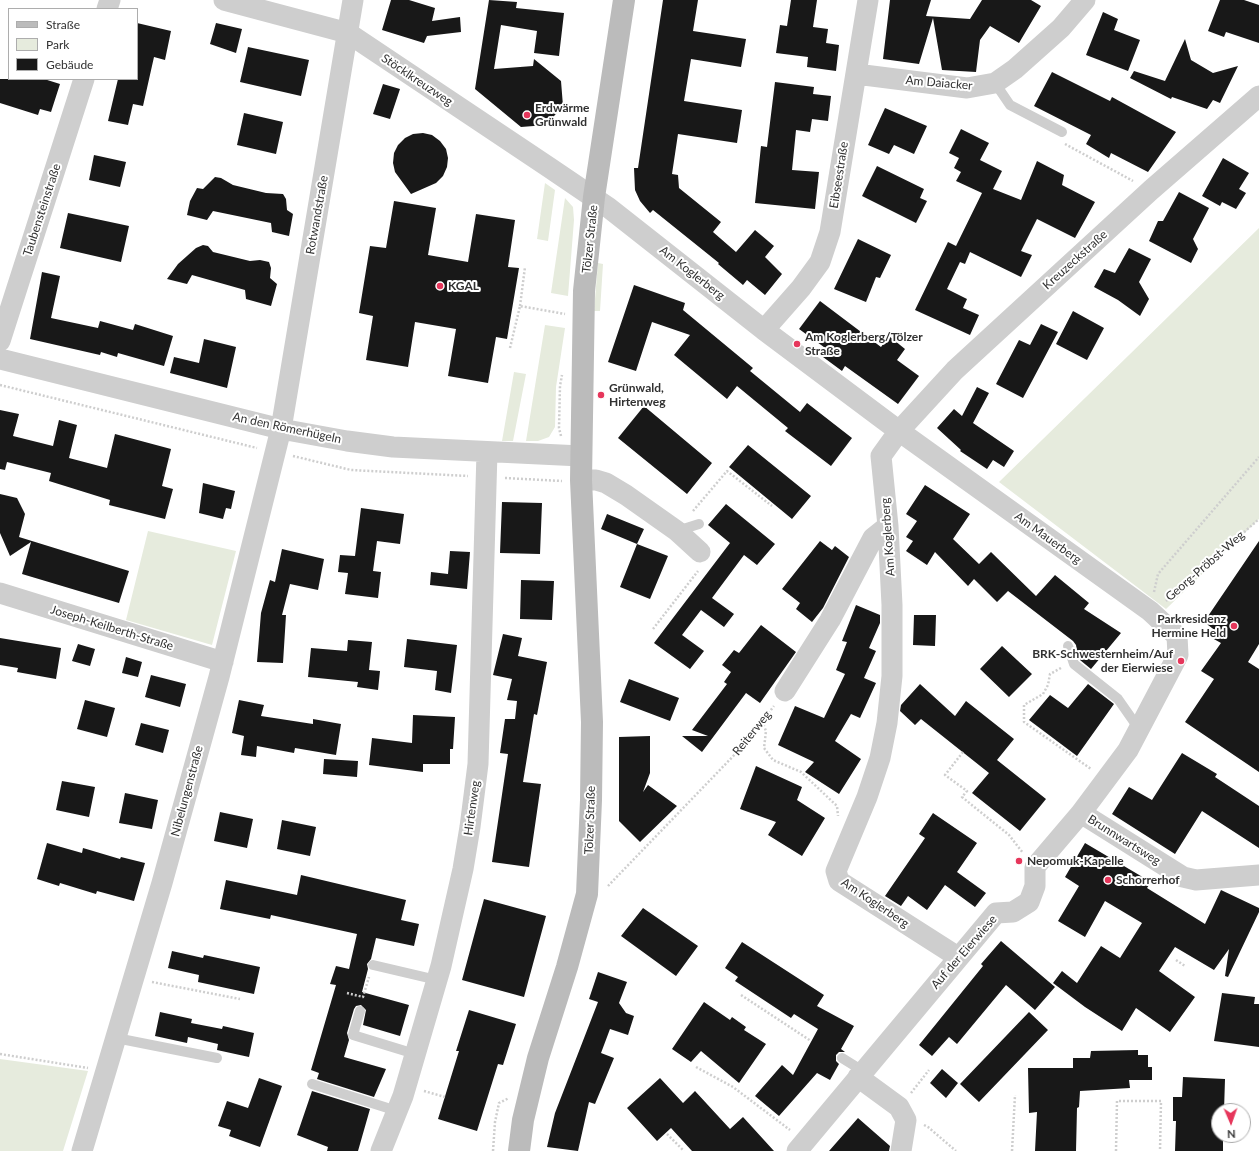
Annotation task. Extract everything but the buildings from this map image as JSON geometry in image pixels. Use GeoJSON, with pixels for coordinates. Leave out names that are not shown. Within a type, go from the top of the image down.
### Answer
{"type":"FeatureCollection","features":[{"type":"Feature","properties":{"kind":"main road","name":"Tölzer Straße"},"geometry":{"type":"LineString","coordinates":[[519,1151],[523,1120],[538,1058],[567,967],[587,894],[591,800],[592,722],[581,480],[584,290],[594,197],[624,0]]}},
{"type":"Feature","properties":{"kind":"street","name":"Stöcklkreuzweg"},"geometry":{"type":"LineString","coordinates":[[224,0],[348,33],[594,197]]}},
{"type":"Feature","properties":{"kind":"street","name":"Rotwandstraße"},"geometry":{"type":"LineString","coordinates":[[281,429],[353,0]]}},
{"type":"Feature","properties":{"kind":"street","name":"Eibseestraße"},"geometry":{"type":"LineString","coordinates":[[764,330],[801,288],[820,262],[830,232],[868,0]]}},
{"type":"Feature","properties":{"kind":"street","name":"Am Daiacker"},"geometry":{"type":"LineString","coordinates":[[856,74],[967,88],[995,83],[1015,68],[1061,28],[1085,0]]}},
{"type":"Feature","properties":{"kind":"street","name":"Taubensteinstraße"},"geometry":{"type":"LineString","coordinates":[[0,341],[84,80]]}},
{"type":"Feature","properties":{"kind":"street","name":"Kreuzeckstraße"},"geometry":{"type":"LineString","coordinates":[[899,431],[955,370],[1151,190],[1259,96]]}},
{"type":"Feature","properties":{"kind":"street","name":"Am Koglerberg"},"geometry":{"type":"LineString","coordinates":[[594,197],[764,330],[899,431],[881,456],[888,526],[892,605],[892,676],[887,723],[880,758],[867,797],[836,871],[839,881],[958,957]]}},
{"type":"Feature","properties":{"kind":"street","name":"An den Römerhügeln"},"geometry":{"type":"LineString","coordinates":[[0,359],[281,429],[393,447],[581,456]]}},
{"type":"Feature","properties":{"kind":"street","name":"Nibelungenstraße"},"geometry":{"type":"LineString","coordinates":[[82,1151],[134,979],[223,662],[281,429]]}},
{"type":"Feature","properties":{"kind":"street","name":"Am Mauerberg"},"geometry":{"type":"LineString","coordinates":[[899,431],[1150,611],[1177,636],[1178,655],[1139,729]]}},
{"type":"Feature","properties":{"kind":"street","name":"Hirtenweg"},"geometry":{"type":"LineString","coordinates":[[381,1151],[397,1112],[415,1054],[436,980],[463,869],[478,764],[487,452]]}},
{"type":"Feature","properties":{"kind":"street"},"geometry":{"type":"LineString","coordinates":[[581,480],[596,480],[606,483],[677,531],[700,552]]}},
{"type":"Feature","properties":{"kind":"street"},"geometry":{"type":"LineString","coordinates":[[785,691],[830,620],[873,538],[888,526]]}},
{"type":"Feature","properties":{"kind":"street","name":"Joseph-Keilberth-Straße"},"geometry":{"type":"LineString","coordinates":[[0,593],[223,662]]}},
{"type":"Feature","properties":{"kind":"street"},"geometry":{"type":"LineString","coordinates":[[1035,867],[1082,813],[1128,750],[1139,729]]}},
{"type":"Feature","properties":{"kind":"street","name":"Brunnwartsweg"},"geometry":{"type":"LineString","coordinates":[[1082,813],[1183,877],[1196,880],[1259,875]]}},
{"type":"Feature","properties":{"kind":"street","name":"Auf der Eierwiese"},"geometry":{"type":"LineString","coordinates":[[801,1146],[996,913],[1013,912],[1029,902],[1035,886],[1035,867]]}},
{"type":"Feature","properties":{"kind":"street"},"geometry":{"type":"LineString","coordinates":[[861,1074],[903,1113],[901,1151]]}},
{"type":"Feature","properties":{"kind":"lane"},"geometry":{"type":"LineString","coordinates":[[995,83],[1010,105],[1062,132]]}},
{"type":"Feature","properties":{"kind":"lane"},"geometry":{"type":"LineString","coordinates":[[677,531],[698,524]]}},
{"type":"Feature","properties":{"kind":"lane"},"geometry":{"type":"LineString","coordinates":[[1068,646],[1074,664],[1118,699],[1139,729]]}},
{"type":"Feature","properties":{"kind":"lane"},"geometry":{"type":"LineString","coordinates":[[373,965],[436,980]]}},
{"type":"Feature","properties":{"kind":"lane"},"geometry":{"type":"LineString","coordinates":[[360,1011],[352,1035],[415,1054]]}},
{"type":"Feature","properties":{"kind":"lane"},"geometry":{"type":"LineString","coordinates":[[116,1038],[217,1058]]}},
{"type":"Feature","properties":{"kind":"lane"},"geometry":{"type":"LineString","coordinates":[[842,1058],[861,1074]]}},
{"type":"Feature","properties":{"kind":"lane"},"geometry":{"type":"LineString","coordinates":[[312,1084],[397,1112]]}},
{"type":"Feature","properties":{"kind":"path"},"geometry":{"type":"LineString","coordinates":[[510,348],[520,306],[525,267]]}},
{"type":"Feature","properties":{"kind":"path"},"geometry":{"type":"LineString","coordinates":[[520,306],[570,314]]}},
{"type":"Feature","properties":{"kind":"path"},"geometry":{"type":"LineString","coordinates":[[0,380],[1,385]]}},
{"type":"Feature","properties":{"kind":"path"},"geometry":{"type":"LineString","coordinates":[[1150,611],[1158,574],[1259,456]]}},
{"type":"Feature","properties":{"kind":"path"},"geometry":{"type":"LineString","coordinates":[[677,531],[727,471],[772,506]]}},
{"type":"Feature","properties":{"kind":"path","name":"Georg-Pröbst-Weg"},"geometry":{"type":"LineString","coordinates":[[1150,611],[1167,600],[1259,519]]}},
{"type":"Feature","properties":{"kind":"path"},"geometry":{"type":"LineString","coordinates":[[653,629],[702,566],[700,552]]}},
{"type":"Feature","properties":{"kind":"path"},"geometry":{"type":"LineString","coordinates":[[1067,669],[1059,667],[1050,674],[1048,685],[1042,694],[1024,705],[1024,722],[1106,780]]}},
{"type":"Feature","properties":{"kind":"path","name":"Reiterweg"},"geometry":{"type":"LineString","coordinates":[[587,894],[601,892],[722,770],[742,747],[785,691]]}},
{"type":"Feature","properties":{"kind":"path"},"geometry":{"type":"LineString","coordinates":[[762,721],[766,731],[764,748],[773,760],[801,772],[837,806]]}},
{"type":"Feature","properties":{"kind":"path"},"geometry":{"type":"LineString","coordinates":[[963,752],[945,775],[967,791],[962,797],[1009,835],[1035,867]]}},
{"type":"Feature","properties":{"kind":"path"},"geometry":{"type":"LineString","coordinates":[[1176,960],[1185,966]]}},
{"type":"Feature","properties":{"kind":"path"},"geometry":{"type":"LineString","coordinates":[[347,993],[363,997],[373,965]]}},
{"type":"Feature","properties":{"kind":"path"},"geometry":{"type":"LineString","coordinates":[[134,979],[240,999]]}},
{"type":"Feature","properties":{"kind":"path"},"geometry":{"type":"LineString","coordinates":[[741,995],[811,1041]]}},
{"type":"Feature","properties":{"kind":"path"},"geometry":{"type":"LineString","coordinates":[[0,1054],[106,1070]]}},
{"type":"Feature","properties":{"kind":"path"},"geometry":{"type":"LineString","coordinates":[[696,1067],[733,1087],[801,1146]]}},
{"type":"Feature","properties":{"kind":"path"},"geometry":{"type":"LineString","coordinates":[[930,1070],[903,1113],[928,1127],[956,1151]]}},
{"type":"Feature","properties":{"kind":"path"},"geometry":{"type":"LineString","coordinates":[[425,1092],[445,1097]]}},
{"type":"Feature","properties":{"kind":"path"},"geometry":{"type":"LineString","coordinates":[[1012,1151],[1016,1095]]}},
{"type":"Feature","properties":{"kind":"path"},"geometry":{"type":"LineString","coordinates":[[492,1151],[495,1122],[500,1103],[510,1097]]}},
{"type":"Feature","properties":{"kind":"path"},"geometry":{"type":"LineString","coordinates":[[1116,1151],[1117,1101],[1161,1101],[1160,1151]]}},
{"type":"Feature","properties":{"kind":"path"},"geometry":{"type":"LineString","coordinates":[[667,1134],[684,1151]]}},
{"type":"Feature","properties":{"kind":"green space"},"geometry":{"type":"Polygon","coordinates":[[[545,183],[555,190],[548,241],[537,239],[545,183]]]}},
{"type":"Feature","properties":{"kind":"green space"},"geometry":{"type":"Polygon","coordinates":[[[565,198],[573,207],[574,220],[568,296],[551,293],[565,198]]]}},
{"type":"Feature","properties":{"kind":"green space"},"geometry":{"type":"Polygon","coordinates":[[[1259,228],[1259,519],[1166,609],[999,482],[1259,228]]]}},
{"type":"Feature","properties":{"kind":"green space"},"geometry":{"type":"Polygon","coordinates":[[[598,263],[603,264],[600,311],[594,311],[598,263]]]}},
{"type":"Feature","properties":{"kind":"green space"},"geometry":{"type":"Polygon","coordinates":[[[545,325],[565,328],[556,387],[555,427],[549,437],[538,441],[526,441],[545,325]]]}},
{"type":"Feature","properties":{"kind":"green space"},"geometry":{"type":"Polygon","coordinates":[[[514,372],[526,374],[513,441],[502,441],[514,372]]]}},
{"type":"Feature","properties":{"kind":"green space"},"geometry":{"type":"Polygon","coordinates":[[[148,531],[236,551],[212,645],[126,620],[148,531]]]}},
{"type":"Feature","properties":{"kind":"green space"},"geometry":{"type":"Polygon","coordinates":[[[0,1059],[88,1071],[63,1151],[0,1151],[0,1059]]]}},
{"type":"Feature","properties":{"kind":"place","name":"Erdwärme Grünwald"},"geometry":{"type":"Point","coordinates":[527,115]}},
{"type":"Feature","properties":{"kind":"place","name":"KGAL"},"geometry":{"type":"Point","coordinates":[440,286]}},
{"type":"Feature","properties":{"kind":"place","name":"Am Koglerberg/Tölzer Straße"},"geometry":{"type":"Point","coordinates":[797,344]}},
{"type":"Feature","properties":{"kind":"place","name":"Grünwald, Hirtenweg"},"geometry":{"type":"Point","coordinates":[601,395]}},
{"type":"Feature","properties":{"kind":"place","name":"Parkresidenz Hermine Held"},"geometry":{"type":"Point","coordinates":[1234,626]}},
{"type":"Feature","properties":{"kind":"place","name":"BRK-Schwesternheim/Auf der Eierwiese"},"geometry":{"type":"Point","coordinates":[1181,661]}},
{"type":"Feature","properties":{"kind":"place","name":"Nepomuk-Kapelle"},"geometry":{"type":"Point","coordinates":[1019,861]}},
{"type":"Feature","properties":{"kind":"place","name":"Schorrerhof"},"geometry":{"type":"Point","coordinates":[1108,880]}}]}
